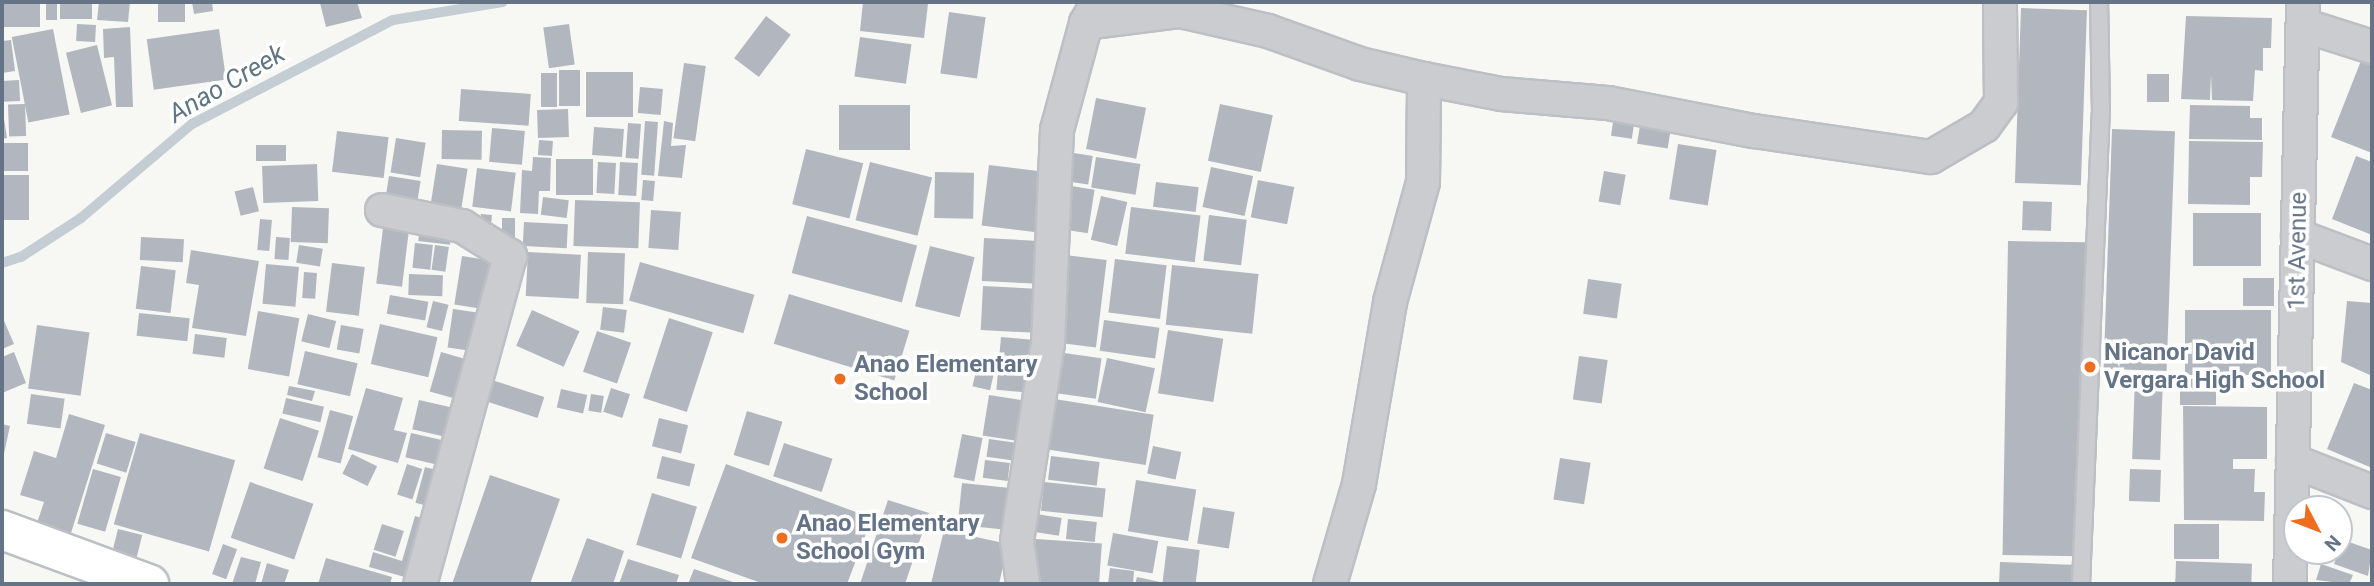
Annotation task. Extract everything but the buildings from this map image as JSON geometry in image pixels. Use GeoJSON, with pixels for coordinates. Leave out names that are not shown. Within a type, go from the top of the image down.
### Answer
{"type":"FeatureCollection","features":[{"type":"Feature","properties":{"kind":"main road"},"geometry":{"type":"LineString","coordinates":[[2,530],[149,584]]}},
{"type":"Feature","properties":{"kind":"street"},"geometry":{"type":"LineString","coordinates":[[1023,584],[1017,541],[1048,344],[1057,130],[1092,12],[1180,11],[1268,31],[1360,64],[1424,79],[1501,93],[1608,103],[1754,131],[1931,157],[1984,126],[2001,103],[2000,2]]}},
{"type":"Feature","properties":{"kind":"street"},"geometry":{"type":"LineString","coordinates":[[2303,13],[2372,47]]}},
{"type":"Feature","properties":{"kind":"street","name":"1st Avenue"},"geometry":{"type":"LineString","coordinates":[[2290,584],[2303,13]]}},
{"type":"Feature","properties":{"kind":"street"},"geometry":{"type":"LineString","coordinates":[[1329,584],[1359,484],[1390,302],[1423,182],[1424,79]]}},
{"type":"Feature","properties":{"kind":"street"},"geometry":{"type":"LineString","coordinates":[[382,210],[463,226],[510,256],[420,584]]}},
{"type":"Feature","properties":{"kind":"street"},"geometry":{"type":"LineString","coordinates":[[2298,236],[2372,264]]}},
{"type":"Feature","properties":{"kind":"street"},"geometry":{"type":"LineString","coordinates":[[2293,461],[2372,492]]}},
{"type":"Feature","properties":{"kind":"lane"},"geometry":{"type":"LineString","coordinates":[[2081,584],[2101,113],[2099,2]]}},
{"type":"Feature","properties":{"kind":"waterway","name":"Anao Creek"},"geometry":{"type":"LineString","coordinates":[[2,263],[21,257],[81,218],[192,124],[393,20],[503,2]]}},
{"type":"Feature","properties":{"kind":"place","name":"Nicanor David Vergara High School"},"geometry":{"type":"Point","coordinates":[2090,367]}},
{"type":"Feature","properties":{"kind":"place","name":"Anao Elementary School"},"geometry":{"type":"Point","coordinates":[840,379]}},
{"type":"Feature","properties":{"kind":"place","name":"Anao Elementary School Gym"},"geometry":{"type":"Point","coordinates":[782,538]}}]}
